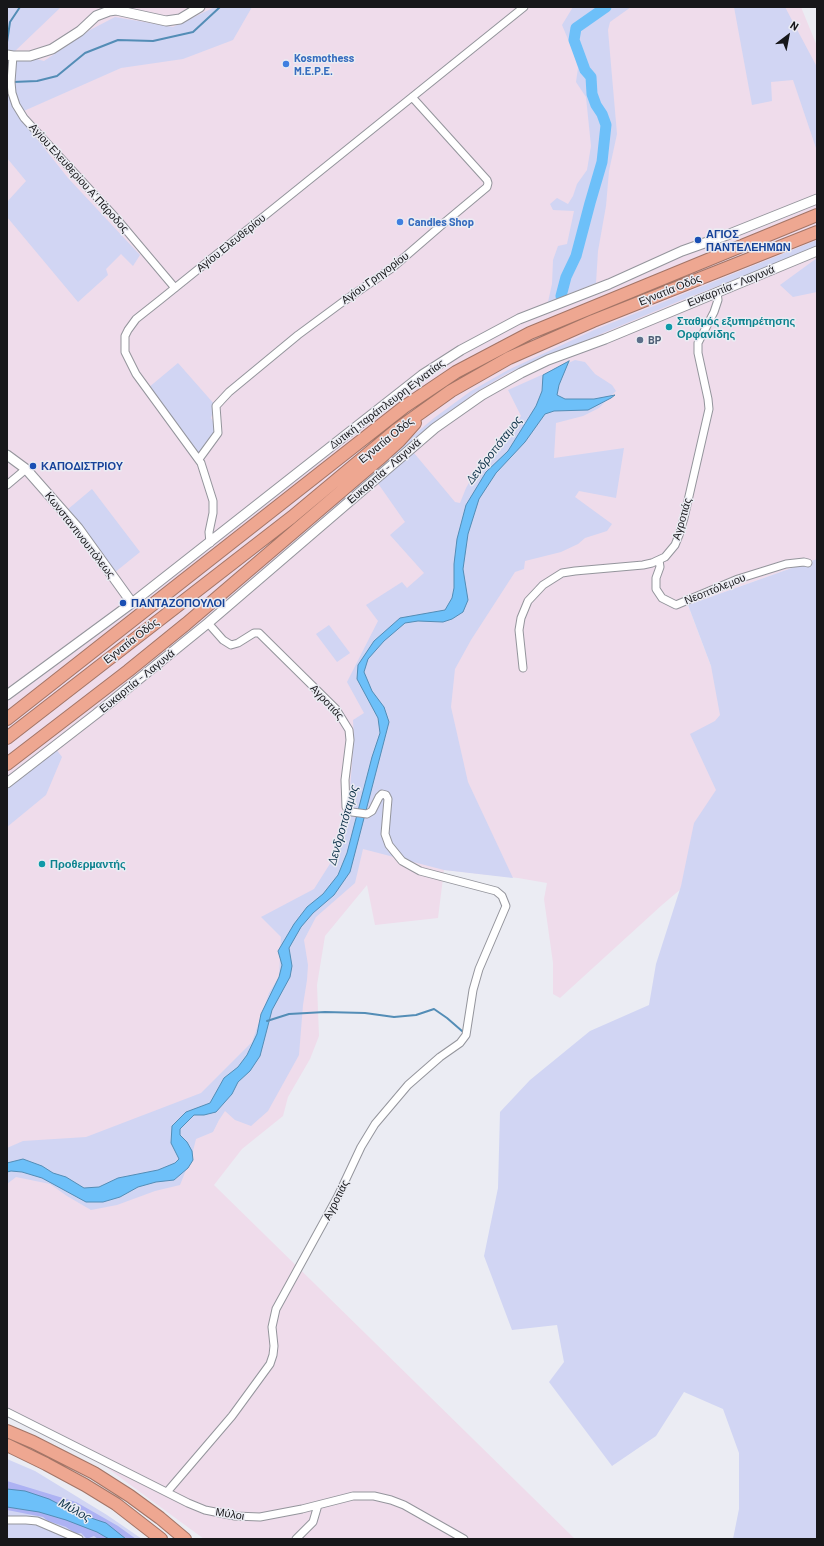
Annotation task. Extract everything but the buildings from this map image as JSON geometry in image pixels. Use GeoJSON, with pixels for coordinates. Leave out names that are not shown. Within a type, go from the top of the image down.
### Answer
{"type":"FeatureCollection","features":[{"type":"Feature","properties":{"kind":"highway","name":"Εγνατία Οδός"},"geometry":{"type":"LineString","coordinates":[[7,718],[404,407],[456,372],[530,333],[817,215]]}},
{"type":"Feature","properties":{"kind":"highway","name":"Εγνατία Οδός"},"geometry":{"type":"LineString","coordinates":[[7,738],[292,517],[395,431],[451,391],[509,358],[593,321],[817,232]]}},
{"type":"Feature","properties":{"kind":"highway"},"geometry":{"type":"LineString","coordinates":[[7,764],[128,671],[186,624],[399,441],[430,406]]}},
{"type":"Feature","properties":{"kind":"highway"},"geometry":{"type":"LineString","coordinates":[[7,1423],[33,1442]]}},
{"type":"Feature","properties":{"kind":"highway"},"geometry":{"type":"LineString","coordinates":[[7,1431],[33,1442],[94,1473],[130,1496],[185,1539]]}},
{"type":"Feature","properties":{"kind":"highway"},"geometry":{"type":"LineString","coordinates":[[7,1445],[85,1485],[116,1504],[161,1539]]}},
{"type":"Feature","properties":{"kind":"street"},"geometry":{"type":"LineString","coordinates":[[10,56],[37,54],[52,49],[80,31],[96,16],[109,11],[116,10],[166,21],[180,19],[200,7]]}},
{"type":"Feature","properties":{"kind":"street","name":"Αγίου Ελευθερίου"},"geometry":{"type":"LineString","coordinates":[[210,542],[209,532],[213,513],[213,501],[208,482],[199,459],[144,387],[125,352],[125,336],[132,324],[524,7]]}},
{"type":"Feature","properties":{"kind":"street","name":"Αγίου Ελευθερίου Α' Πάροδος"},"geometry":{"type":"LineString","coordinates":[[10,56],[10,82],[12,93],[16,105],[24,118],[116,218],[175,288]]}},
{"type":"Feature","properties":{"kind":"street","name":"Αγίου Γρηγορίου"},"geometry":{"type":"LineString","coordinates":[[199,459],[218,433],[216,406],[230,392],[298,335],[392,268],[487,187],[488,183],[486,180],[412,97]]}},
{"type":"Feature","properties":{"kind":"street","name":"Δυτική παράπλευρη Εγνατίας"},"geometry":{"type":"LineString","coordinates":[[7,695],[132,603],[422,375],[474,342],[519,319],[609,284],[682,251],[727,235],[817,199]]}},
{"type":"Feature","properties":{"kind":"street","name":"Ευκαρπία - Λαγυνά"},"geometry":{"type":"LineString","coordinates":[[7,783],[91,718],[208,623],[408,450],[449,418],[482,395],[548,360],[605,339],[817,251]]}},
{"type":"Feature","properties":{"kind":"street","name":"Αγροτιάς"},"geometry":{"type":"LineString","coordinates":[[523,668],[519,630],[521,618],[528,601],[543,586],[562,573],[643,565],[659,560],[670,552],[680,535],[709,408],[700,367],[698,343],[714,312],[718,300],[718,292]]}},
{"type":"Feature","properties":{"kind":"street","name":"Κωνσταντινουπόλεως"},"geometry":{"type":"LineString","coordinates":[[7,455],[26,469],[78,528],[132,603]]}},
{"type":"Feature","properties":{"kind":"street"},"geometry":{"type":"LineString","coordinates":[[7,485],[26,469]]}},
{"type":"Feature","properties":{"kind":"street","name":"Νεοπτόλεμου"},"geometry":{"type":"LineString","coordinates":[[659,560],[660,567],[656,578],[656,589],[662,598],[676,605],[738,579],[772,568],[786,564],[808,563]]}},
{"type":"Feature","properties":{"kind":"street","name":"Αγροτιάς"},"geometry":{"type":"LineString","coordinates":[[167,1492],[232,1416],[270,1364],[274,1346],[272,1327],[276,1309],[338,1196],[361,1147],[375,1124],[408,1085],[440,1057],[460,1043],[466,1035],[473,990],[479,969],[504,911],[505,901],[496,891],[489,888],[420,871],[402,861],[388,845],[385,834],[388,799],[386,795],[382,794],[379,796],[372,810],[367,814],[352,812],[346,807],[345,780],[350,740],[349,730],[336,709],[259,633],[254,633],[232,645],[223,640],[208,623]]}},
{"type":"Feature","properties":{"kind":"street","name":"Μύλοι"},"geometry":{"type":"LineString","coordinates":[[7,1412],[205,1510],[235,1516],[260,1517],[353,1496],[380,1496],[404,1505],[464,1539]]}},
{"type":"Feature","properties":{"kind":"street"},"geometry":{"type":"LineString","coordinates":[[296,1539],[313,1522],[318,1505]]}},
{"type":"Feature","properties":{"kind":"street"},"geometry":{"type":"LineString","coordinates":[[7,1520],[26,1520],[37,1522],[79,1539]]}},
{"type":"Feature","properties":{"kind":"shaded area"},"geometry":{"type":"Polygon","coordinates":[[[7,7],[801,7],[817,46],[817,559],[688,605],[711,666],[729,724],[714,861],[662,905],[560,998],[553,994],[553,963],[544,899],[547,883],[518,878],[444,870],[438,918],[375,925],[367,885],[325,936],[317,985],[319,1036],[310,1059],[288,1097],[283,1116],[242,1149],[214,1185],[575,1539],[204,1539],[106,1467],[7,1414],[7,7]]]}},
{"type":"Feature","properties":{"kind":"shaded area"},"geometry":{"type":"Polygon","coordinates":[[[7,7],[61,7],[13,53],[44,61],[90,30],[115,17],[173,27],[215,7],[252,7],[233,40],[183,59],[121,68],[17,114],[68,178],[140,255],[133,266],[121,254],[106,269],[108,275],[78,302],[7,217],[7,202],[26,181],[7,158],[7,7]]]}},
{"type":"Feature","properties":{"kind":"shaded area"},"geometry":{"type":"Polygon","coordinates":[[[573,7],[631,7],[610,22],[608,30],[617,134],[609,171],[606,206],[598,251],[596,283],[548,302],[552,284],[553,260],[558,246],[567,244],[574,211],[553,210],[550,204],[557,198],[568,204],[573,196],[577,184],[587,170],[591,146],[586,97],[576,82],[578,68],[573,51],[562,25],[573,7]]]}},
{"type":"Feature","properties":{"kind":"shaded area"},"geometry":{"type":"Polygon","coordinates":[[[734,7],[785,7],[817,67],[817,151],[793,80],[771,82],[772,101],[752,105],[734,7]]]}},
{"type":"Feature","properties":{"kind":"shaded area"},"geometry":{"type":"Polygon","coordinates":[[[817,240],[817,247],[677,302],[508,373],[473,394],[319,519],[182,636],[180,633],[434,418],[471,391],[508,370],[594,330],[817,240]]]}},
{"type":"Feature","properties":{"kind":"shaded area"},"geometry":{"type":"Polygon","coordinates":[[[817,258],[817,292],[793,297],[780,285],[817,258]]]}},
{"type":"Feature","properties":{"kind":"shaded area"},"geometry":{"type":"Polygon","coordinates":[[[575,360],[585,362],[595,374],[612,385],[616,391],[599,408],[583,416],[556,423],[554,458],[624,448],[616,498],[579,491],[575,497],[612,524],[607,531],[585,538],[578,544],[561,552],[525,561],[524,569],[515,572],[471,640],[455,669],[451,707],[468,782],[513,878],[444,870],[363,849],[355,883],[316,917],[304,940],[308,965],[299,1055],[268,1111],[251,1126],[235,1120],[225,1111],[213,1132],[196,1139],[192,1155],[180,1185],[155,1191],[117,1205],[91,1210],[50,1184],[16,1177],[7,1184],[7,1148],[23,1141],[86,1137],[201,1093],[252,1042],[269,993],[279,977],[281,937],[261,917],[314,889],[333,859],[343,820],[353,807],[350,798],[350,789],[354,738],[353,720],[364,713],[347,682],[378,621],[366,605],[402,582],[407,588],[424,573],[390,535],[405,522],[377,482],[414,453],[455,502],[460,503],[474,474],[501,447],[521,416],[508,390],[575,360]]]}},
{"type":"Feature","properties":{"kind":"shaded area"},"geometry":{"type":"Polygon","coordinates":[[[569,361],[559,385],[557,395],[565,399],[594,399],[615,395],[588,410],[554,411],[545,414],[525,442],[496,473],[479,499],[468,534],[463,569],[468,600],[463,612],[452,619],[443,622],[418,621],[405,623],[384,641],[368,659],[364,672],[372,691],[384,707],[389,722],[350,872],[334,895],[313,913],[301,927],[289,948],[292,966],[290,977],[272,1010],[260,1056],[250,1071],[238,1082],[232,1094],[216,1112],[204,1115],[194,1115],[180,1129],[180,1135],[187,1142],[192,1151],[193,1160],[188,1168],[174,1180],[156,1182],[138,1187],[120,1197],[103,1202],[86,1202],[42,1178],[22,1172],[7,1172],[7,1163],[23,1159],[42,1166],[53,1173],[66,1177],[84,1188],[99,1187],[118,1178],[158,1170],[175,1163],[179,1159],[171,1143],[172,1126],[186,1112],[210,1103],[224,1078],[238,1067],[247,1055],[257,1034],[261,1014],[279,977],[282,965],[278,951],[294,924],[307,907],[323,894],[338,875],[347,853],[372,757],[380,733],[378,718],[357,679],[358,665],[374,641],[400,618],[445,610],[452,598],[454,588],[454,564],[457,539],[466,505],[486,472],[508,451],[536,406],[542,391],[543,375],[569,361]]]}},
{"type":"Feature","properties":{"kind":"shaded area"},"geometry":{"type":"Polygon","coordinates":[[[178,363],[215,405],[211,418],[218,430],[211,444],[197,453],[148,388],[178,363]]]}},
{"type":"Feature","properties":{"kind":"shaded area"},"geometry":{"type":"Polygon","coordinates":[[[92,489],[140,552],[114,573],[67,510],[92,489]]]}},
{"type":"Feature","properties":{"kind":"shaded area"},"geometry":{"type":"Polygon","coordinates":[[[817,559],[817,1539],[733,1539],[739,1509],[739,1453],[723,1409],[684,1392],[656,1436],[612,1466],[549,1382],[564,1362],[557,1325],[512,1330],[484,1256],[498,1188],[500,1112],[530,1080],[590,1031],[649,1005],[656,964],[681,886],[694,823],[716,790],[690,734],[715,721],[720,715],[711,666],[688,605],[817,559]]]}},
{"type":"Feature","properties":{"kind":"shaded area"},"geometry":{"type":"Polygon","coordinates":[[[329,625],[350,653],[337,662],[316,634],[329,625]]]}},
{"type":"Feature","properties":{"kind":"shaded area"},"geometry":{"type":"Polygon","coordinates":[[[56,749],[62,757],[46,795],[7,827],[7,788],[56,749]]]}},
{"type":"Feature","properties":{"kind":"shaded area"},"geometry":{"type":"Polygon","coordinates":[[[7,1459],[35,1471],[107,1515],[142,1539],[7,1539],[7,1459]]]}},
{"type":"Feature","properties":{"kind":"shaded area"},"geometry":{"type":"Polygon","coordinates":[[[7,1481],[76,1502],[118,1526],[136,1539],[98,1539],[94,1536],[86,1538],[81,1533],[76,1534],[66,1527],[48,1521],[43,1517],[7,1510],[7,1481]]]}},
{"type":"Feature","properties":{"kind":"shaded area"},"geometry":{"type":"Polygon","coordinates":[[[7,1489],[25,1491],[49,1499],[76,1513],[106,1523],[126,1539],[109,1539],[97,1532],[66,1520],[39,1512],[7,1507],[7,1489]]]}},
{"type":"Feature","properties":{"kind":"waterway"},"geometry":{"type":"LineString","coordinates":[[7,42],[10,22],[20,7]]}},
{"type":"Feature","properties":{"kind":"waterway"},"geometry":{"type":"LineString","coordinates":[[13,82],[37,81],[57,76],[85,53],[118,40],[153,41],[193,32],[220,7]]}},
{"type":"Feature","properties":{"kind":"waterway","name":"Δενδροπόταμος"},"geometry":{"type":"LineString","coordinates":[[561,296],[566,277],[576,256],[602,162],[606,125],[592,94],[591,77],[585,70],[574,40],[576,28],[606,7]]}},
{"type":"Feature","properties":{"kind":"waterway"},"geometry":{"type":"LineString","coordinates":[[267,1021],[289,1014],[325,1012],[365,1013],[394,1017],[416,1015],[434,1009],[462,1031]]}},
{"type":"Feature","properties":{"kind":"place","name":"Kosmothess M.E.P.E."},"geometry":{"type":"Point","coordinates":[286,64]}},
{"type":"Feature","properties":{"kind":"place","name":"Candles Shop"},"geometry":{"type":"Point","coordinates":[400,222]}},
{"type":"Feature","properties":{"kind":"place","name":"ΑΓΙΟΣ ΠΑΝΤΕΛΕΗΜΩΝ"},"geometry":{"type":"Point","coordinates":[698,240]}},
{"type":"Feature","properties":{"kind":"place","name":"Σταθμός εξυπηρέτησης Ορφανίδης"},"geometry":{"type":"Point","coordinates":[669,327]}},
{"type":"Feature","properties":{"kind":"place","name":"BP"},"geometry":{"type":"Point","coordinates":[640,340]}},
{"type":"Feature","properties":{"kind":"place","name":"ΚΑΠΟΔΙΣΤΡΙΟΥ"},"geometry":{"type":"Point","coordinates":[33,466]}},
{"type":"Feature","properties":{"kind":"place","name":"ΠΑΝΤΑΖΟΠΟΥΛΟΙ"},"geometry":{"type":"Point","coordinates":[123,603]}},
{"type":"Feature","properties":{"kind":"place","name":"Προθερμαντής"},"geometry":{"type":"Point","coordinates":[42,864]}},
{"type":"Feature","properties":{"kind":"water label","name":"Μύλος"},"geometry":{"type":"Point","coordinates":[75,1510]}}]}
